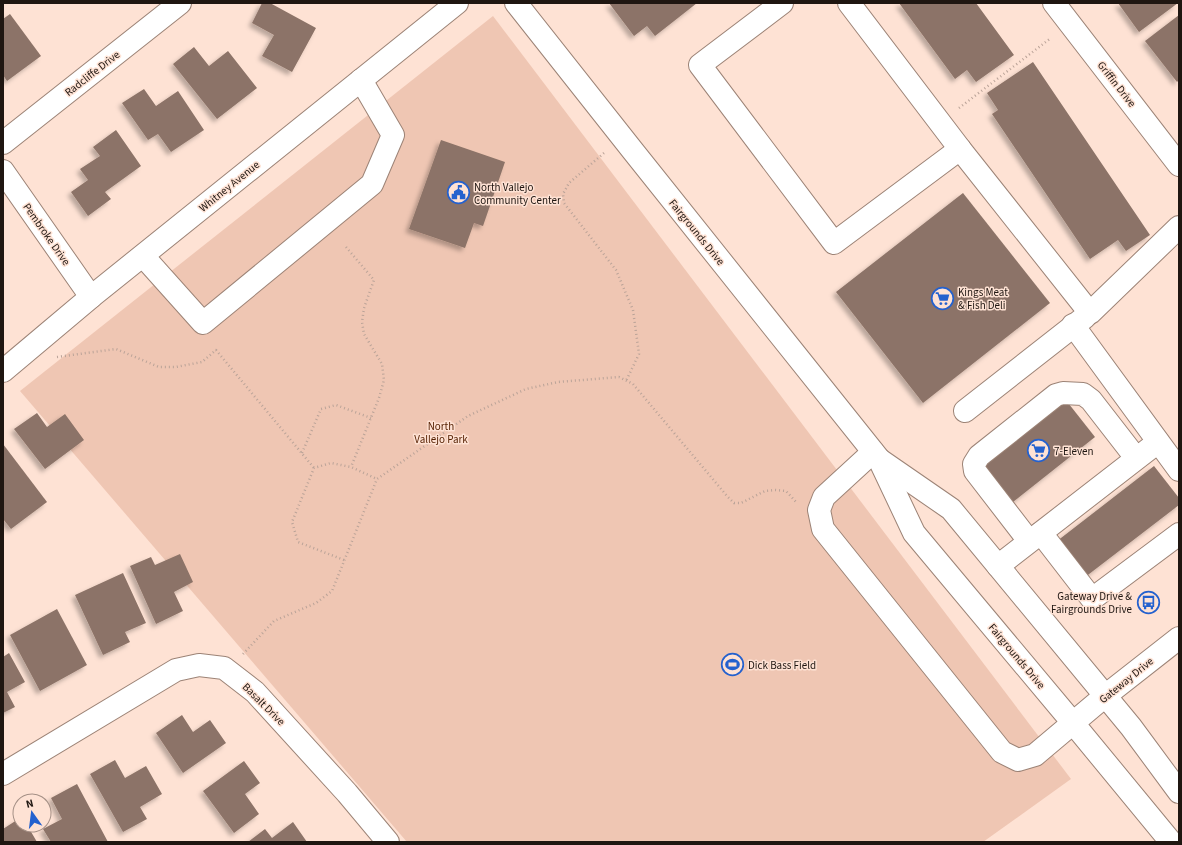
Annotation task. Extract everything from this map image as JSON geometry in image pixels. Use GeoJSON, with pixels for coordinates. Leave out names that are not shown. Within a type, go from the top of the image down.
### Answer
{"type":"FeatureCollection","features":[{"type":"Feature","properties":{"kind":"street","name":"Radcliffe Drive"},"geometry":{"type":"LineString","coordinates":[[3,143],[180,3]]}},
{"type":"Feature","properties":{"kind":"street","name":"Whitney Avenue"},"geometry":{"type":"LineString","coordinates":[[3,371],[91,297],[457,3]]}},
{"type":"Feature","properties":{"kind":"street","name":"Fairgrounds Drive"},"geometry":{"type":"LineString","coordinates":[[516,3],[876,455],[914,533],[1171,842]]}},
{"type":"Feature","properties":{"kind":"street"},"geometry":{"type":"LineString","coordinates":[[782,3],[700,65],[834,243],[960,149]]}},
{"type":"Feature","properties":{"kind":"street"},"geometry":{"type":"LineString","coordinates":[[849,3],[960,149],[1090,313]]}},
{"type":"Feature","properties":{"kind":"street","name":"Griffin Drive"},"geometry":{"type":"LineString","coordinates":[[1054,3],[1179,165]]}},
{"type":"Feature","properties":{"kind":"street"},"geometry":{"type":"LineString","coordinates":[[143,256],[203,323],[372,184],[393,136],[361,80]]}},
{"type":"Feature","properties":{"kind":"street","name":"Pembroke Drive"},"geometry":{"type":"LineString","coordinates":[[3,171],[91,297]]}},
{"type":"Feature","properties":{"kind":"street"},"geometry":{"type":"LineString","coordinates":[[965,411],[1090,313],[1179,227]]}},
{"type":"Feature","properties":{"kind":"street"},"geometry":{"type":"LineString","coordinates":[[1073,326],[1179,470]]}},
{"type":"Feature","properties":{"kind":"street"},"geometry":{"type":"LineString","coordinates":[[1136,458],[1091,400],[1083,394],[1063,393],[1056,395],[978,456],[974,464],[975,471],[1092,599],[1179,534]]}},
{"type":"Feature","properties":{"kind":"street"},"geometry":{"type":"LineString","coordinates":[[998,566],[1158,442]]}},
{"type":"Feature","properties":{"kind":"street"},"geometry":{"type":"LineString","coordinates":[[823,529],[819,510],[824,497],[876,455]]}},
{"type":"Feature","properties":{"kind":"street","name":"Fairgrounds Drive"},"geometry":{"type":"LineString","coordinates":[[876,455],[951,509],[1131,727],[1179,792]]}},
{"type":"Feature","properties":{"kind":"street","name":"Gateway Drive"},"geometry":{"type":"LineString","coordinates":[[823,529],[1002,752],[1018,760],[1035,755],[1105,696],[1179,638]]}},
{"type":"Feature","properties":{"kind":"street","name":"Basalt Drive"},"geometry":{"type":"LineString","coordinates":[[3,774],[176,670],[199,665],[224,668],[255,692],[347,793],[388,842]]}},
{"type":"Feature","properties":{"kind":"path"},"geometry":{"type":"LineString","coordinates":[[940,123],[1070,23]]}},
{"type":"Feature","properties":{"kind":"path"},"geometry":{"type":"LineString","coordinates":[[610,148],[569,183],[563,194],[564,203],[616,270],[633,310],[639,354],[626,380]]}},
{"type":"Feature","properties":{"kind":"path"},"geometry":{"type":"LineString","coordinates":[[346,247],[374,280],[364,308],[362,322],[364,334],[382,364],[384,380],[380,398],[351,467]]}},
{"type":"Feature","properties":{"kind":"path"},"geometry":{"type":"LineString","coordinates":[[50,358],[116,349],[159,367],[176,367],[202,362],[216,350],[314,468]]}},
{"type":"Feature","properties":{"kind":"path"},"geometry":{"type":"LineString","coordinates":[[228,671],[274,621],[316,604],[332,591],[377,479],[468,416],[526,389],[558,382],[619,377],[626,380],[633,384],[734,503],[741,503],[765,491],[786,491],[823,529]]}},
{"type":"Feature","properties":{"kind":"path"},"geometry":{"type":"LineString","coordinates":[[302,453],[321,409],[336,405],[371,418]]}},
{"type":"Feature","properties":{"kind":"path"},"geometry":{"type":"LineString","coordinates":[[314,468],[331,463],[351,467],[377,479]]}},
{"type":"Feature","properties":{"kind":"path"},"geometry":{"type":"LineString","coordinates":[[314,468],[292,522],[298,542],[344,560]]}},
{"type":"Feature","properties":{"kind":"green space","name":"North Vallejo Park"},"geometry":{"type":"Polygon","coordinates":[[[493,16],[1071,779],[983,842],[407,842],[20,391],[493,16]]]}},
{"type":"Feature","properties":{"kind":"building"},"geometry":{"type":"Polygon","coordinates":[[[262,3],[270,3],[316,28],[292,72],[262,56],[274,35],[252,23],[262,3]]]}},
{"type":"Feature","properties":{"kind":"building"},"geometry":{"type":"Polygon","coordinates":[[[609,3],[697,3],[655,36],[647,26],[634,36],[609,3]]]}},
{"type":"Feature","properties":{"kind":"building"},"geometry":{"type":"Polygon","coordinates":[[[899,3],[976,3],[1014,55],[976,82],[967,70],[955,79],[899,3]]]}},
{"type":"Feature","properties":{"kind":"building"},"geometry":{"type":"Polygon","coordinates":[[[1118,3],[1178,3],[1139,32],[1118,3]]]}},
{"type":"Feature","properties":{"kind":"building"},"geometry":{"type":"Polygon","coordinates":[[[10,14],[41,56],[7,81],[3,75],[3,19],[10,14]]]}},
{"type":"Feature","properties":{"kind":"building"},"geometry":{"type":"Polygon","coordinates":[[[1179,15],[1179,80],[1177,82],[1145,41],[1179,15]]]}},
{"type":"Feature","properties":{"kind":"building"},"geometry":{"type":"Polygon","coordinates":[[[194,47],[209,66],[228,51],[257,88],[217,119],[173,64],[194,47]]]}},
{"type":"Feature","properties":{"kind":"building"},"geometry":{"type":"Polygon","coordinates":[[[1033,62],[1150,235],[1126,251],[1118,240],[1090,259],[992,114],[998,110],[987,93],[1033,62]]]}},
{"type":"Feature","properties":{"kind":"building"},"geometry":{"type":"Polygon","coordinates":[[[144,89],[156,106],[178,91],[204,130],[171,152],[158,134],[148,140],[122,103],[144,89]]]}},
{"type":"Feature","properties":{"kind":"building"},"geometry":{"type":"Polygon","coordinates":[[[116,130],[141,166],[105,192],[111,199],[88,216],[71,192],[88,180],[80,169],[100,156],[93,147],[116,130]]]}},
{"type":"Feature","properties":{"kind":"building","name":"North Vallejo Community Center"},"geometry":{"type":"Polygon","coordinates":[[[441,140],[505,162],[483,226],[474,223],[465,248],[409,229],[441,140]]]}},
{"type":"Feature","properties":{"kind":"building","name":"Kings Meat & Fish Deli"},"geometry":{"type":"Polygon","coordinates":[[[963,193],[1050,303],[923,403],[836,292],[963,193]]]}},
{"type":"Feature","properties":{"kind":"building","name":"7-Eleven"},"geometry":{"type":"Polygon","coordinates":[[[1065,399],[1095,437],[1013,502],[983,464],[1065,399]]]}},
{"type":"Feature","properties":{"kind":"building"},"geometry":{"type":"Polygon","coordinates":[[[37,413],[47,427],[65,414],[84,440],[45,469],[14,429],[37,413]]]}},
{"type":"Feature","properties":{"kind":"building"},"geometry":{"type":"Polygon","coordinates":[[[3,444],[47,502],[11,529],[3,519],[3,444]]]}},
{"type":"Feature","properties":{"kind":"building"},"geometry":{"type":"Polygon","coordinates":[[[1154,466],[1179,498],[1179,505],[1080,581],[1052,545],[1154,466]]]}},
{"type":"Feature","properties":{"kind":"building"},"geometry":{"type":"Polygon","coordinates":[[[180,554],[193,582],[174,592],[183,611],[156,624],[130,566],[151,557],[155,565],[180,554]]]}},
{"type":"Feature","properties":{"kind":"building"},"geometry":{"type":"Polygon","coordinates":[[[123,573],[146,623],[125,632],[130,642],[103,655],[75,595],[123,573]]]}},
{"type":"Feature","properties":{"kind":"building"},"geometry":{"type":"Polygon","coordinates":[[[57,609],[87,665],[40,691],[10,635],[57,609]]]}},
{"type":"Feature","properties":{"kind":"building"},"geometry":{"type":"Polygon","coordinates":[[[9,653],[25,682],[7,692],[15,707],[3,713],[3,657],[9,653]]]}},
{"type":"Feature","properties":{"kind":"building"},"geometry":{"type":"Polygon","coordinates":[[[182,715],[193,732],[210,720],[226,743],[183,773],[156,733],[182,715]]]}},
{"type":"Feature","properties":{"kind":"building"},"geometry":{"type":"Polygon","coordinates":[[[115,760],[125,778],[146,766],[162,794],[140,807],[147,819],[123,832],[90,774],[115,760]]]}},
{"type":"Feature","properties":{"kind":"building"},"geometry":{"type":"Polygon","coordinates":[[[244,761],[260,783],[245,794],[259,814],[234,833],[203,791],[244,761]]]}},
{"type":"Feature","properties":{"kind":"building"},"geometry":{"type":"Polygon","coordinates":[[[77,784],[108,842],[51,842],[45,833],[52,833],[52,824],[62,819],[52,797],[77,784]]]}},
{"type":"Feature","properties":{"kind":"building"},"geometry":{"type":"Polygon","coordinates":[[[293,822],[307,842],[248,842],[265,829],[272,838],[293,822]]]}},
{"type":"Feature","properties":{"kind":"building"},"geometry":{"type":"Polygon","coordinates":[[[12,823],[12,833],[32,833],[37,842],[3,842],[3,829],[12,823]]]}},
{"type":"Feature","properties":{"kind":"place","name":"North Vallejo Community Center"},"geometry":{"type":"Point","coordinates":[458,193]}},
{"type":"Feature","properties":{"kind":"place","name":"Kings Meat & Fish Deli"},"geometry":{"type":"Point","coordinates":[943,298]}},
{"type":"Feature","properties":{"kind":"place","name":"7-Eleven"},"geometry":{"type":"Point","coordinates":[1039,451]}},
{"type":"Feature","properties":{"kind":"place","name":"Gateway Drive & Fairgrounds Drive"},"geometry":{"type":"Point","coordinates":[1148,602]}},
{"type":"Feature","properties":{"kind":"place","name":"Dick Bass Field"},"geometry":{"type":"Point","coordinates":[732,665]}}]}
